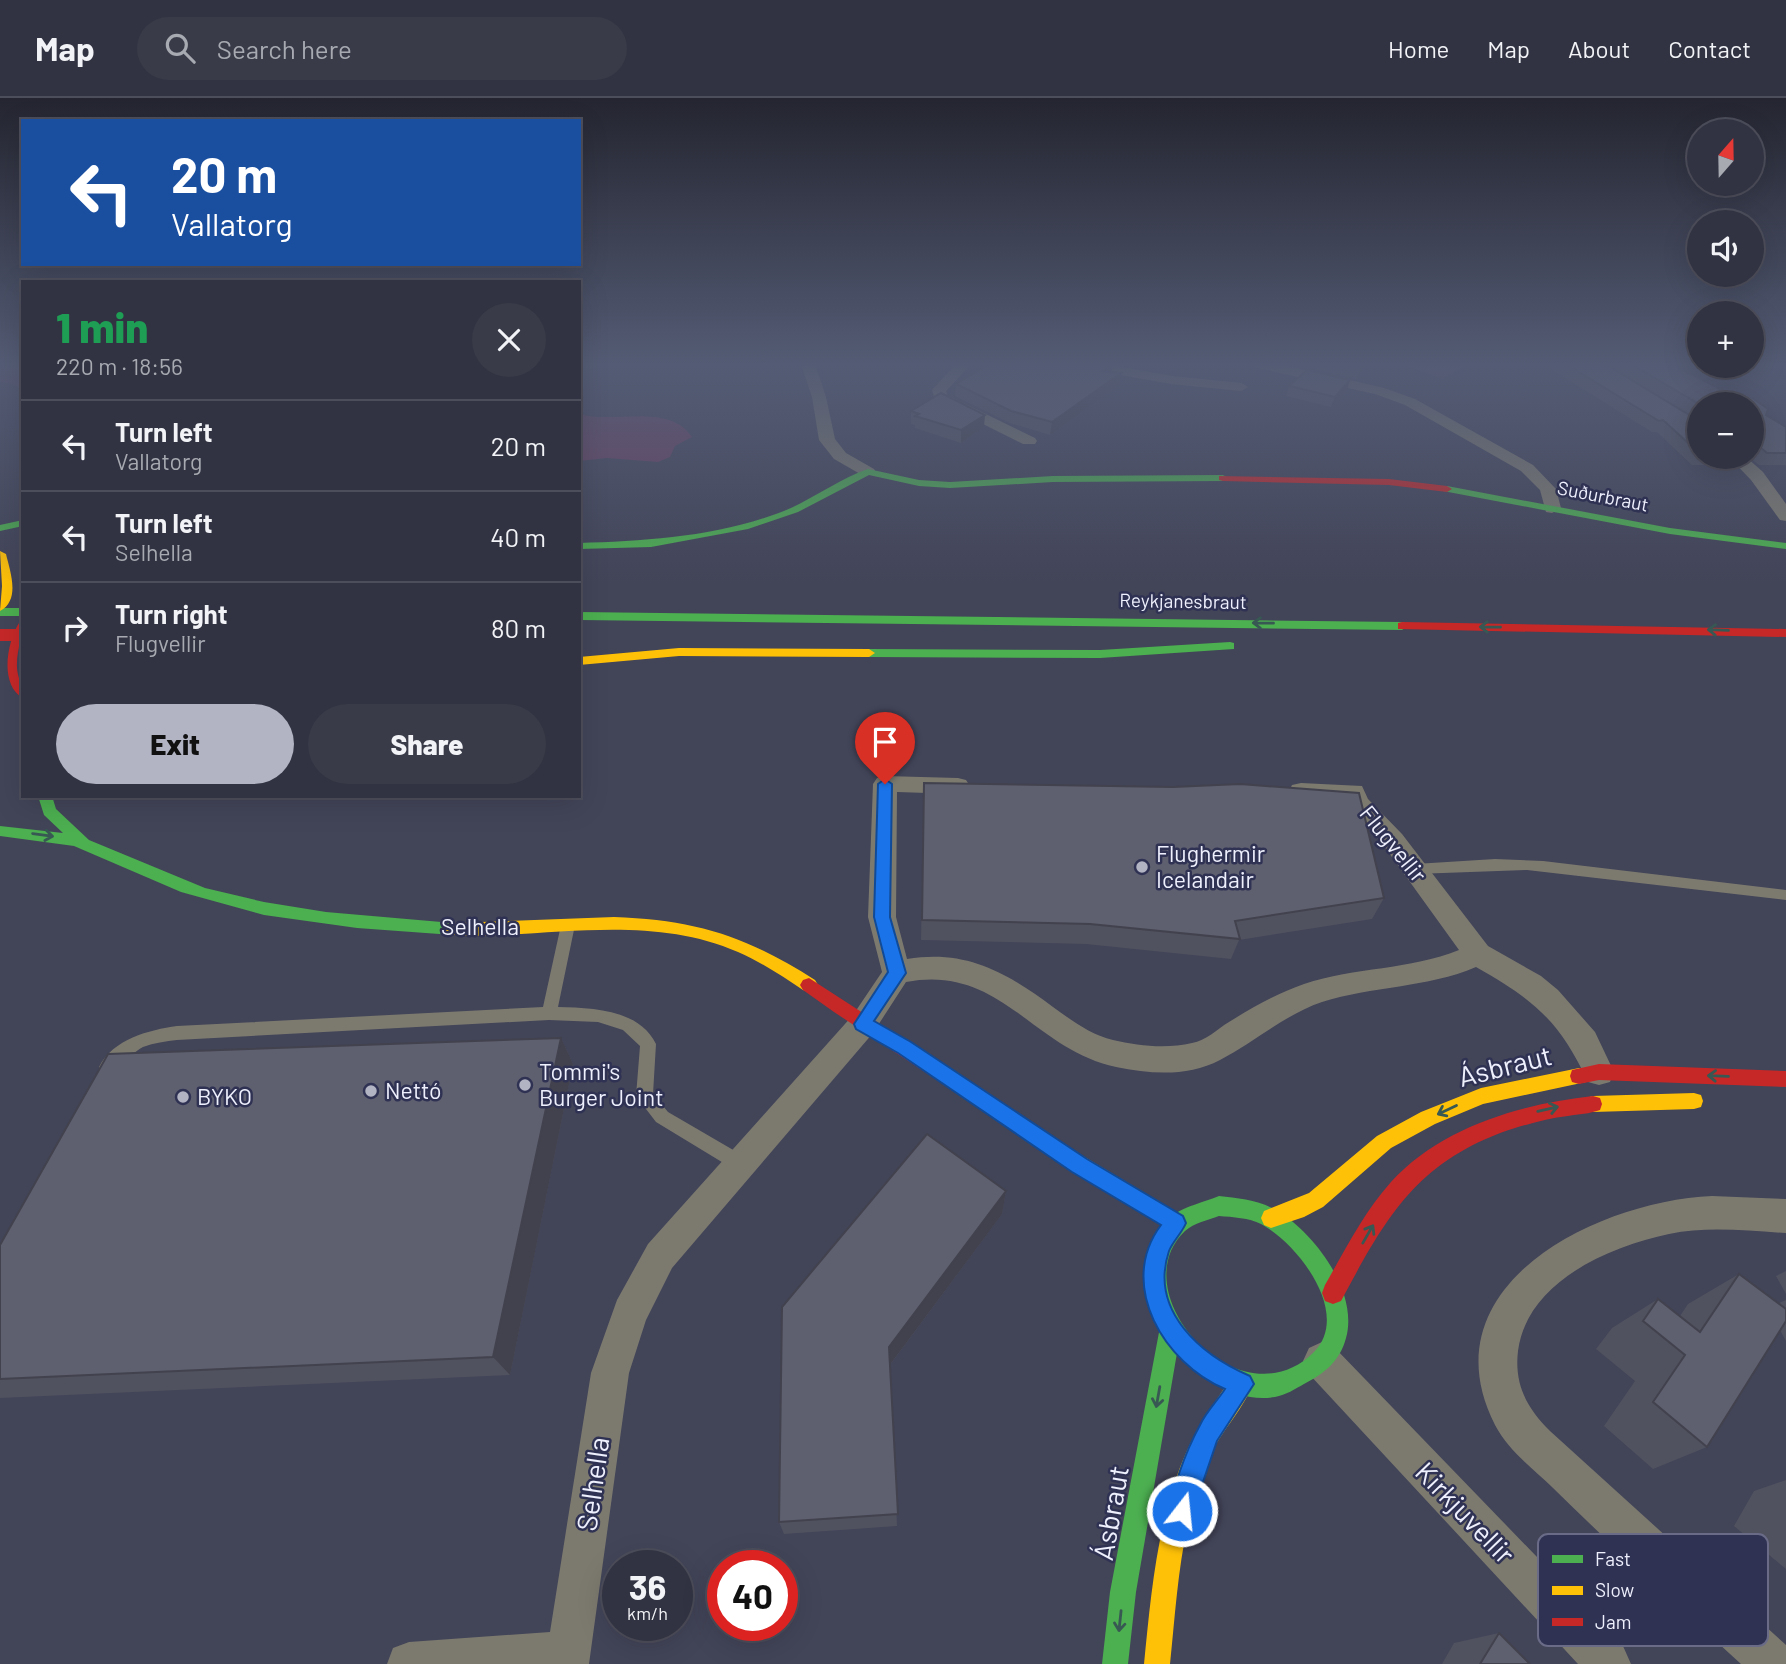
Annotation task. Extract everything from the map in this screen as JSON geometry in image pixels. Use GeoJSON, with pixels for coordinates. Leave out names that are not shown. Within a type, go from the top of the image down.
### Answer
{"type":"FeatureCollection","features":[{"type":"Feature","properties":{"kind":"main road","name":"Suðurbraut"},"geometry":{"type":"LineString","coordinates":[[868,472],[893,479],[950,485],[1168,477],[1339,479],[1430,486],[1670,531],[1786,546]]}},
{"type":"Feature","properties":{"kind":"main road"},"geometry":{"type":"LineString","coordinates":[[581,546],[650,544],[734,529],[794,510],[868,472]]}},
{"type":"Feature","properties":{"kind":"main road"},"geometry":{"type":"LineString","coordinates":[[0,528],[21,525]]}},
{"type":"Feature","properties":{"kind":"main road"},"geometry":{"type":"LineString","coordinates":[[21,527],[9,537],[0,552],[9,580],[7,595],[0,609],[21,612]]}},
{"type":"Feature","properties":{"kind":"main road"},"geometry":{"type":"LineString","coordinates":[[599,600],[718,610],[946,611],[1121,621]]}},
{"type":"Feature","properties":{"kind":"main road","name":"Reykjanesbraut"},"geometry":{"type":"LineString","coordinates":[[581,617],[1121,621],[1786,633]]}},
{"type":"Feature","properties":{"kind":"main road"},"geometry":{"type":"LineString","coordinates":[[21,631],[6,667],[14,687],[21,692]]}},
{"type":"Feature","properties":{"kind":"main road"},"geometry":{"type":"LineString","coordinates":[[0,635],[21,635]]}},
{"type":"Feature","properties":{"kind":"main road","name":"Reykjanesbraut"},"geometry":{"type":"LineString","coordinates":[[581,661],[679,652],[1100,654],[1237,646],[621,641]]}},
{"type":"Feature","properties":{"kind":"main road"},"geometry":{"type":"LineString","coordinates":[[29,807],[41,798]]}},
{"type":"Feature","properties":{"kind":"main road","name":"Selhella"},"geometry":{"type":"LineString","coordinates":[[45,798],[49,811],[84,844]]}},
{"type":"Feature","properties":{"kind":"main road","name":"Selhella"},"geometry":{"type":"LineString","coordinates":[[3,825],[84,844],[199,892],[260,909],[308,918],[464,930],[655,924],[726,939],[762,954],[791,972],[863,1024],[904,1048],[1080,1165],[1176,1223]]}},
{"type":"Feature","properties":{"kind":"main road","name":"Ásbraut"},"geometry":{"type":"LineString","coordinates":[[1271,1218],[1297,1210],[1316,1200],[1384,1142],[1456,1105],[1481,1096],[1599,1072],[1786,1079]]}},
{"type":"Feature","properties":{"kind":"main road"},"geometry":{"type":"LineString","coordinates":[[1333,1293],[1399,1187],[1451,1146],[1498,1123],[1560,1106],[1648,1100],[1709,1101]]}},
{"type":"Feature","properties":{"kind":"main road"},"geometry":{"type":"LineString","coordinates":[[1219,1206],[1245,1208],[1271,1218],[1298,1237],[1319,1262],[1333,1293],[1336,1317],[1333,1341],[1322,1361],[1301,1379],[1273,1387],[1242,1384],[1214,1373],[1190,1354],[1170,1330],[1157,1300],[1154,1270],[1160,1244],[1176,1223],[1196,1211],[1219,1206]]}},
{"type":"Feature","properties":{"kind":"main road","name":"Ásbraut"},"geometry":{"type":"LineString","coordinates":[[1115,1664],[1123,1592],[1170,1330]]}},
{"type":"Feature","properties":{"kind":"main road"},"geometry":{"type":"LineString","coordinates":[[1157,1664],[1172,1555],[1186,1489],[1208,1433],[1242,1384]]}},
{"type":"Feature","properties":{"kind":"street"},"geometry":{"type":"LineString","coordinates":[[826,437],[840,456],[868,472]]}},
{"type":"Feature","properties":{"kind":"street"},"geometry":{"type":"LineString","coordinates":[[1021,437],[1029,441]]}},
{"type":"Feature","properties":{"kind":"street"},"geometry":{"type":"LineString","coordinates":[[1472,437],[1527,468],[1548,489],[1552,508]]}},
{"type":"Feature","properties":{"kind":"street"},"geometry":{"type":"LineString","coordinates":[[1750,469],[1786,516]]}},
{"type":"Feature","properties":{"kind":"street"},"geometry":{"type":"LineString","coordinates":[[897,973],[882,917],[885,784],[983,786]]}},
{"type":"Feature","properties":{"kind":"street","name":"Flugvellir"},"geometry":{"type":"LineString","coordinates":[[1271,790],[1353,792],[1359,803],[1393,840],[1478,954],[1531,984],[1548,998],[1584,1041],[1599,1072]]}},
{"type":"Feature","properties":{"kind":"street"},"geometry":{"type":"LineString","coordinates":[[863,1024],[897,973],[926,968],[970,973],[998,983],[1049,1023],[1081,1042],[1132,1057],[1173,1059],[1203,1053],[1282,1006],[1315,992],[1453,966],[1478,954]]}},
{"type":"Feature","properties":{"kind":"street","name":"Selhella"},"geometry":{"type":"LineString","coordinates":[[409,1664],[568,1659],[610,1373],[630,1313],[660,1256],[863,1024]]}},
{"type":"Feature","properties":{"kind":"street"},"geometry":{"type":"LineString","coordinates":[[1631,1534],[1528,1437],[1510,1413],[1499,1387],[1500,1331],[1516,1301],[1546,1269],[1583,1245],[1644,1225],[1701,1213],[1786,1216]]}},
{"type":"Feature","properties":{"kind":"street","name":"Kirkjuvellir"},"geometry":{"type":"LineString","coordinates":[[1322,1361],[1538,1590]]}},
{"type":"Feature","properties":{"kind":"street"},"geometry":{"type":"LineString","coordinates":[[1754,1646],[1774,1664]]}},
{"type":"Feature","properties":{"kind":"lane"},"geometry":{"type":"LineString","coordinates":[[1415,869],[1541,865],[1719,889],[1786,895]]}},
{"type":"Feature","properties":{"kind":"lane"},"geometry":{"type":"LineString","coordinates":[[549,1013],[568,925]]}},
{"type":"Feature","properties":{"kind":"lane"},"geometry":{"type":"LineString","coordinates":[[97,1077],[118,1053],[147,1037],[549,1013],[598,1015],[628,1025],[648,1044],[644,1096],[662,1117],[741,1164]]}},
{"type":"Feature","properties":{"kind":"shaded area"},"geometry":{"type":"Polygon","coordinates":[[[581,437],[692,437],[675,446],[670,457],[658,462],[607,458],[581,461],[581,437]]]}},
{"type":"Feature","properties":{"kind":"building"},"geometry":{"type":"Polygon","coordinates":[[[1764,437],[1786,437],[1786,453],[1767,453],[1764,450],[1764,437]]]}},
{"type":"Feature","properties":{"kind":"building","name":"Flughermir Icelandair"},"geometry":{"type":"Polygon","coordinates":[[[924,783],[1173,787],[1240,784],[1359,793],[1384,898],[1235,921],[1240,939],[1090,924],[922,920],[924,783]]]}},
{"type":"Feature","properties":{"kind":"building"},"geometry":{"type":"Polygon","coordinates":[[[561,1038],[493,1357],[0,1379],[0,1245],[108,1054],[561,1038]]]}},
{"type":"Feature","properties":{"kind":"building"},"geometry":{"type":"Polygon","coordinates":[[[927,1134],[1006,1191],[889,1347],[898,1514],[779,1522],[782,1307],[927,1134]]]}},
{"type":"Feature","properties":{"kind":"building"},"geometry":{"type":"Polygon","coordinates":[[[1739,1274],[1786,1309],[1786,1321],[1707,1447],[1653,1402],[1685,1355],[1643,1321],[1658,1299],[1700,1332],[1739,1274]]]}},
{"type":"Feature","properties":{"kind":"building"},"geometry":{"type":"Polygon","coordinates":[[[1499,1633],[1530,1664],[1480,1664],[1499,1633]]]}},
{"type":"Feature","properties":{"kind":"traffic: fast"},"geometry":{"type":"LineString","coordinates":[[581,546],[651,544],[744,527],[794,510],[868,472],[919,483],[950,485],[1053,479],[1223,478]]}},
{"type":"Feature","properties":{"kind":"traffic: fast"},"geometry":{"type":"LineString","coordinates":[[1447,489],[1670,531],[1786,546]]}},
{"type":"Feature","properties":{"kind":"traffic: fast"},"geometry":{"type":"LineString","coordinates":[[0,528],[21,523]]}},
{"type":"Feature","properties":{"kind":"traffic: fast"},"geometry":{"type":"LineString","coordinates":[[0,612],[21,612]]}},
{"type":"Feature","properties":{"kind":"traffic: fast"},"geometry":{"type":"LineString","coordinates":[[581,616],[1402,626]]}},
{"type":"Feature","properties":{"kind":"traffic: fast"},"geometry":{"type":"LineString","coordinates":[[869,653],[1100,654],[1230,646]]}},
{"type":"Feature","properties":{"kind":"traffic: fast"},"geometry":{"type":"LineString","coordinates":[[46,798],[49,811],[84,844]]}},
{"type":"Feature","properties":{"kind":"traffic: fast"},"geometry":{"type":"LineString","coordinates":[[0,831],[74,841],[114,855],[187,888],[233,902],[357,922],[453,929]]}},
{"type":"Feature","properties":{"kind":"traffic: fast"},"geometry":{"type":"LineString","coordinates":[[1219,1206],[1258,1213],[1285,1228],[1314,1259],[1334,1298],[1338,1318],[1335,1337],[1326,1355],[1312,1367],[1282,1384],[1270,1386],[1240,1383],[1215,1372],[1195,1357],[1166,1315],[1158,1292],[1156,1268],[1162,1246],[1180,1222],[1219,1206]]}},
{"type":"Feature","properties":{"kind":"traffic: fast"},"geometry":{"type":"LineString","coordinates":[[1115,1664],[1123,1592],[1170,1330]]}},
{"type":"Feature","properties":{"kind":"traffic: slow"},"geometry":{"type":"LineString","coordinates":[[0,554],[8,586],[0,607]]}},
{"type":"Feature","properties":{"kind":"traffic: slow"},"geometry":{"type":"LineString","coordinates":[[581,661],[679,652],[869,653]]}},
{"type":"Feature","properties":{"kind":"traffic: slow"},"geometry":{"type":"LineString","coordinates":[[453,929],[614,923],[680,928],[744,947],[776,963],[809,985]]}},
{"type":"Feature","properties":{"kind":"traffic: slow"},"geometry":{"type":"LineString","coordinates":[[1271,1218],[1297,1210],[1316,1200],[1384,1142],[1428,1118],[1481,1096],[1579,1076]]}},
{"type":"Feature","properties":{"kind":"traffic: slow"},"geometry":{"type":"LineString","coordinates":[[1593,1104],[1694,1101]]}},
{"type":"Feature","properties":{"kind":"traffic: slow"},"geometry":{"type":"LineString","coordinates":[[1063,1153],[1176,1223]]}},
{"type":"Feature","properties":{"kind":"traffic: slow"},"geometry":{"type":"LineString","coordinates":[[1157,1664],[1172,1546],[1186,1487],[1208,1433],[1242,1384]]}},
{"type":"Feature","properties":{"kind":"traffic: jam"},"geometry":{"type":"LineString","coordinates":[[1223,478],[1389,482],[1447,489]]}},
{"type":"Feature","properties":{"kind":"traffic: jam"},"geometry":{"type":"LineString","coordinates":[[1402,626],[1786,633]]}},
{"type":"Feature","properties":{"kind":"traffic: jam"},"geometry":{"type":"LineString","coordinates":[[21,630],[10,661],[12,677],[21,692]]}},
{"type":"Feature","properties":{"kind":"traffic: jam"},"geometry":{"type":"LineString","coordinates":[[0,635],[21,635]]}},
{"type":"Feature","properties":{"kind":"traffic: jam"},"geometry":{"type":"LineString","coordinates":[[809,985],[903,1050],[1063,1153]]}},
{"type":"Feature","properties":{"kind":"traffic: jam"},"geometry":{"type":"LineString","coordinates":[[1579,1076],[1599,1072],[1786,1079]]}},
{"type":"Feature","properties":{"kind":"traffic: jam"},"geometry":{"type":"LineString","coordinates":[[1333,1293],[1363,1239],[1389,1200],[1417,1170],[1438,1154],[1488,1129],[1515,1120],[1542,1112],[1593,1104]]}},
{"type":"Feature","properties":{"kind":"place","name":"Flughermir Icelandair"},"geometry":{"type":"Point","coordinates":[1142,867]}},
{"type":"Feature","properties":{"kind":"place","name":"Tommi's Burger Joint"},"geometry":{"type":"Point","coordinates":[525,1085]}},
{"type":"Feature","properties":{"kind":"place","name":"Nettó"},"geometry":{"type":"Point","coordinates":[371,1091]}},
{"type":"Feature","properties":{"kind":"place","name":"BYKO"},"geometry":{"type":"Point","coordinates":[183,1097]}},
{"type":"Feature","properties":{"kind":"route"},"geometry":{"type":"LineString","coordinates":[[885,784],[882,917],[897,973],[863,1024],[904,1048],[1080,1165],[1176,1223],[1160,1244],[1154,1270],[1157,1300],[1170,1330],[1190,1354],[1214,1373],[1242,1384],[1208,1433],[1186,1489],[1182,1511]]}}]}
